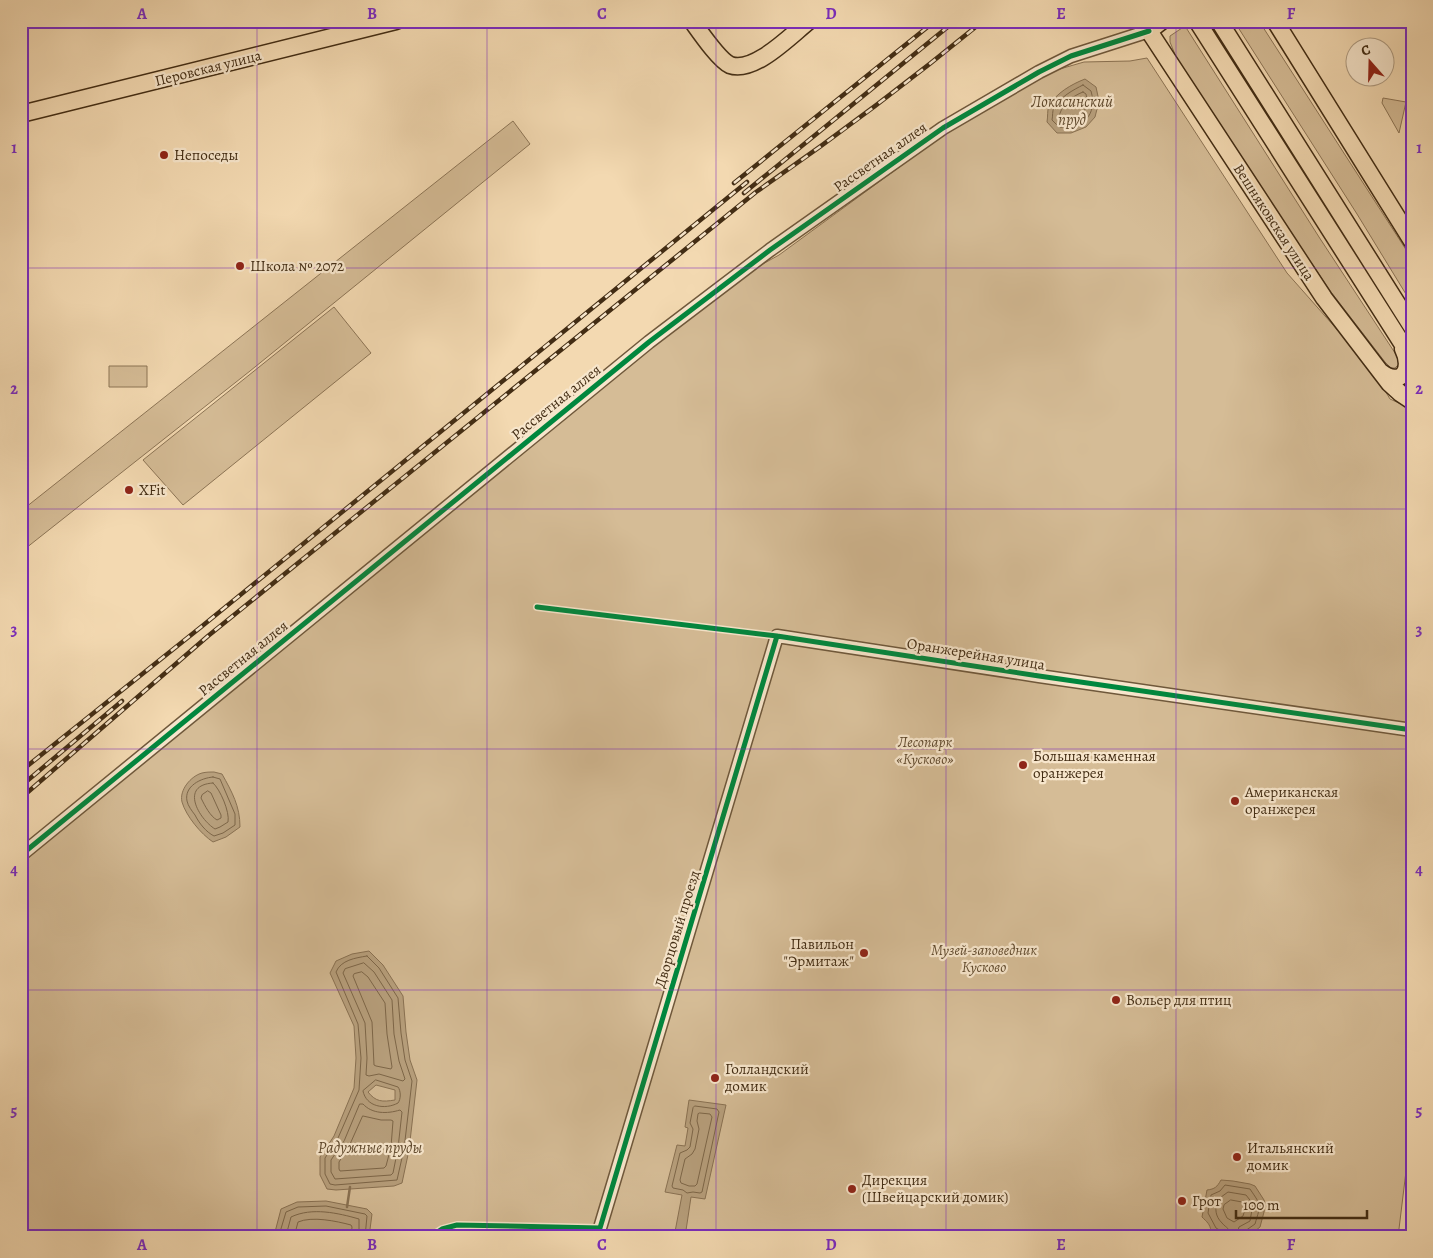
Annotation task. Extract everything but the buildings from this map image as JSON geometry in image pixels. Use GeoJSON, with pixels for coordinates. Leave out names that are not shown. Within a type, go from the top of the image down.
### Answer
{"type":"FeatureCollection","features":[{"type":"Feature","properties":{"kind":"main road","name":"Перовская улица"},"geometry":{"type":"LineString","coordinates":[[21,114],[396,21]]}},
{"type":"Feature","properties":{"kind":"main road"},"geometry":{"type":"LineString","coordinates":[[692,21],[721,58],[730,65],[739,66],[751,64],[763,58],[809,21]]}},
{"type":"Feature","properties":{"kind":"main road"},"geometry":{"type":"LineString","coordinates":[[1148,31],[1162,21]]}},
{"type":"Feature","properties":{"kind":"main road"},"geometry":{"type":"LineString","coordinates":[[1197,21],[1412,359]]}},
{"type":"Feature","properties":{"kind":"main road"},"geometry":{"type":"LineString","coordinates":[[1219,21],[1412,327]]}},
{"type":"Feature","properties":{"kind":"main road"},"geometry":{"type":"LineString","coordinates":[[1274,21],[1412,241]]}},
{"type":"Feature","properties":{"kind":"main road","name":"Вешняковская улица"},"geometry":{"type":"LineString","coordinates":[[1148,31],[1324,298],[1381,372],[1400,393],[1412,401]]}},
{"type":"Feature","properties":{"kind":"main road"},"geometry":{"type":"LineString","coordinates":[[1381,372],[1396,378],[1407,371],[1407,357],[1391,325]]}},
{"type":"Feature","properties":{"kind":"street","name":"Рассветная аллея"},"geometry":{"type":"LineString","coordinates":[[21,855],[649,342],[770,250],[944,128],[1039,72],[1071,56],[1148,31]]}},
{"type":"Feature","properties":{"kind":"street","name":"Оранжерейная улица"},"geometry":{"type":"LineString","coordinates":[[777,636],[1049,678],[1412,730]]}},
{"type":"Feature","properties":{"kind":"street","name":"Дворцовый проезд"},"geometry":{"type":"LineString","coordinates":[[600,1228],[777,636]]}},
{"type":"Feature","properties":{"kind":"green space"},"geometry":{"type":"Polygon","coordinates":[[[1234,21],[1259,21],[1412,259],[1412,304],[1357,214],[1234,21]]]}},
{"type":"Feature","properties":{"kind":"green space"},"geometry":{"type":"Polygon","coordinates":[[[1185,26],[1397,356],[1399,364],[1395,368],[1391,368],[1385,362],[1331,292],[1176,57],[1170,42],[1170,36],[1185,26]]]}},
{"type":"Feature","properties":{"kind":"green space","name":"Лесопарк «Кусково»"},"geometry":{"type":"Polygon","coordinates":[[[1147,58],[1287,273],[1379,377],[1390,399],[1412,409],[1412,1122],[1398,1237],[21,1237],[21,859],[666,335],[752,270],[779,255],[939,138],[1046,73],[1084,62],[1130,61],[1147,58]]]}},
{"type":"Feature","properties":{"kind":"green space"},"geometry":{"type":"Polygon","coordinates":[[[1383,98],[1406,102],[1399,133],[1382,103],[1383,98]]]}},
{"type":"Feature","properties":{"kind":"green space"},"geometry":{"type":"Polygon","coordinates":[[[513,121],[530,144],[250,371],[21,552],[21,511],[513,121]]]}},
{"type":"Feature","properties":{"kind":"green space"},"geometry":{"type":"Polygon","coordinates":[[[334,307],[371,353],[183,505],[143,460],[334,307]]]}},
{"type":"Feature","properties":{"kind":"green space"},"geometry":{"type":"Polygon","coordinates":[[[109,366],[147,366],[147,387],[109,387],[109,366]]]}},
{"type":"Feature","properties":{"kind":"water","name":"Локасинский пруд"},"geometry":{"type":"Polygon","coordinates":[[[1085,79],[1096,87],[1099,101],[1095,117],[1086,127],[1071,133],[1057,133],[1047,122],[1049,106],[1065,90],[1085,79]]]}},
{"type":"Feature","properties":{"kind":"water"},"geometry":{"type":"Polygon","coordinates":[[[206,772],[222,774],[232,793],[239,812],[240,827],[226,837],[213,842],[190,819],[182,802],[182,793],[194,777],[206,772]]]}},
{"type":"Feature","properties":{"kind":"water","name":"Радужные пруды"},"geometry":{"type":"Polygon","coordinates":[[[369,951],[383,965],[403,996],[410,1060],[417,1080],[409,1150],[402,1183],[394,1186],[336,1190],[327,1189],[320,1175],[320,1157],[334,1136],[354,1088],[356,1058],[354,1026],[330,973],[336,961],[352,954],[369,951]],[[376,1085],[368,1092],[377,1099],[386,1101],[395,1100],[395,1090],[376,1085]]]}},
{"type":"Feature","properties":{"kind":"water"},"geometry":{"type":"Polygon","coordinates":[[[689,1100],[726,1105],[705,1199],[691,1197],[685,1237],[674,1237],[682,1195],[665,1192],[677,1145],[685,1146],[688,1128],[685,1127],[689,1100]]]}},
{"type":"Feature","properties":{"kind":"water"},"geometry":{"type":"Polygon","coordinates":[[[1221,1180],[1255,1186],[1265,1203],[1260,1227],[1255,1231],[1246,1235],[1228,1237],[1211,1231],[1209,1225],[1202,1217],[1207,1190],[1216,1187],[1221,1180]]]}},
{"type":"Feature","properties":{"kind":"water","name":"Радужные пруды"},"geometry":{"type":"Polygon","coordinates":[[[326,1201],[367,1209],[372,1214],[369,1237],[276,1237],[275,1232],[281,1209],[297,1202],[326,1201]]]}},
{"type":"Feature","properties":{"kind":"waterway"},"geometry":{"type":"LineString","coordinates":[[347,1207],[350,1187]]}},
{"type":"Feature","properties":{"kind":"railway"},"geometry":{"type":"LineString","coordinates":[[734,183],[935,21]]}},
{"type":"Feature","properties":{"kind":"railway"},"geometry":{"type":"LineString","coordinates":[[744,193],[955,21]]}},
{"type":"Feature","properties":{"kind":"railway"},"geometry":{"type":"LineString","coordinates":[[21,798],[208,636],[756,192],[871,109],[983,21]]}},
{"type":"Feature","properties":{"kind":"railway"},"geometry":{"type":"LineString","coordinates":[[21,771],[201,627],[747,182]]}},
{"type":"Feature","properties":{"kind":"railway"},"geometry":{"type":"LineString","coordinates":[[21,786],[122,701]]}},
{"type":"Feature","properties":{"kind":"cycle path"},"geometry":{"type":"LineString","coordinates":[[21,855],[649,342],[770,250],[943,128],[1039,72],[1071,56],[1149,31]]}},
{"type":"Feature","properties":{"kind":"cycle path"},"geometry":{"type":"LineString","coordinates":[[537,607],[777,636],[1412,730]]}},
{"type":"Feature","properties":{"kind":"cycle path"},"geometry":{"type":"LineString","coordinates":[[430,1237],[442,1229],[457,1225],[600,1228],[777,636]]}},
{"type":"Feature","properties":{"kind":"place","name":"Непоседы"},"geometry":{"type":"Point","coordinates":[164,155]}},
{"type":"Feature","properties":{"kind":"place","name":"Школа № 2072"},"geometry":{"type":"Point","coordinates":[240,266]}},
{"type":"Feature","properties":{"kind":"place","name":"XFit"},"geometry":{"type":"Point","coordinates":[129,490]}},
{"type":"Feature","properties":{"kind":"place","name":"Большая каменная оранжерея"},"geometry":{"type":"Point","coordinates":[1023,765]}},
{"type":"Feature","properties":{"kind":"place","name":"Американская оранжерея"},"geometry":{"type":"Point","coordinates":[1235,801]}},
{"type":"Feature","properties":{"kind":"place","name":"Павильон \"Эрмитаж\""},"geometry":{"type":"Point","coordinates":[864,953]}},
{"type":"Feature","properties":{"kind":"place","name":"Вольер для птиц"},"geometry":{"type":"Point","coordinates":[1116,1000]}},
{"type":"Feature","properties":{"kind":"place","name":"Голландский домик"},"geometry":{"type":"Point","coordinates":[715,1078]}},
{"type":"Feature","properties":{"kind":"place","name":"Итальянский домик"},"geometry":{"type":"Point","coordinates":[1237,1157]}},
{"type":"Feature","properties":{"kind":"place","name":"Дирекция (Швейцарский домик)"},"geometry":{"type":"Point","coordinates":[852,1189]}},
{"type":"Feature","properties":{"kind":"place","name":"Грот"},"geometry":{"type":"Point","coordinates":[1182,1201]}},
{"type":"Feature","properties":{"kind":"park label","name":"Музей-заповедник Кусково"},"geometry":{"type":"Point","coordinates":[984,958]}}]}
